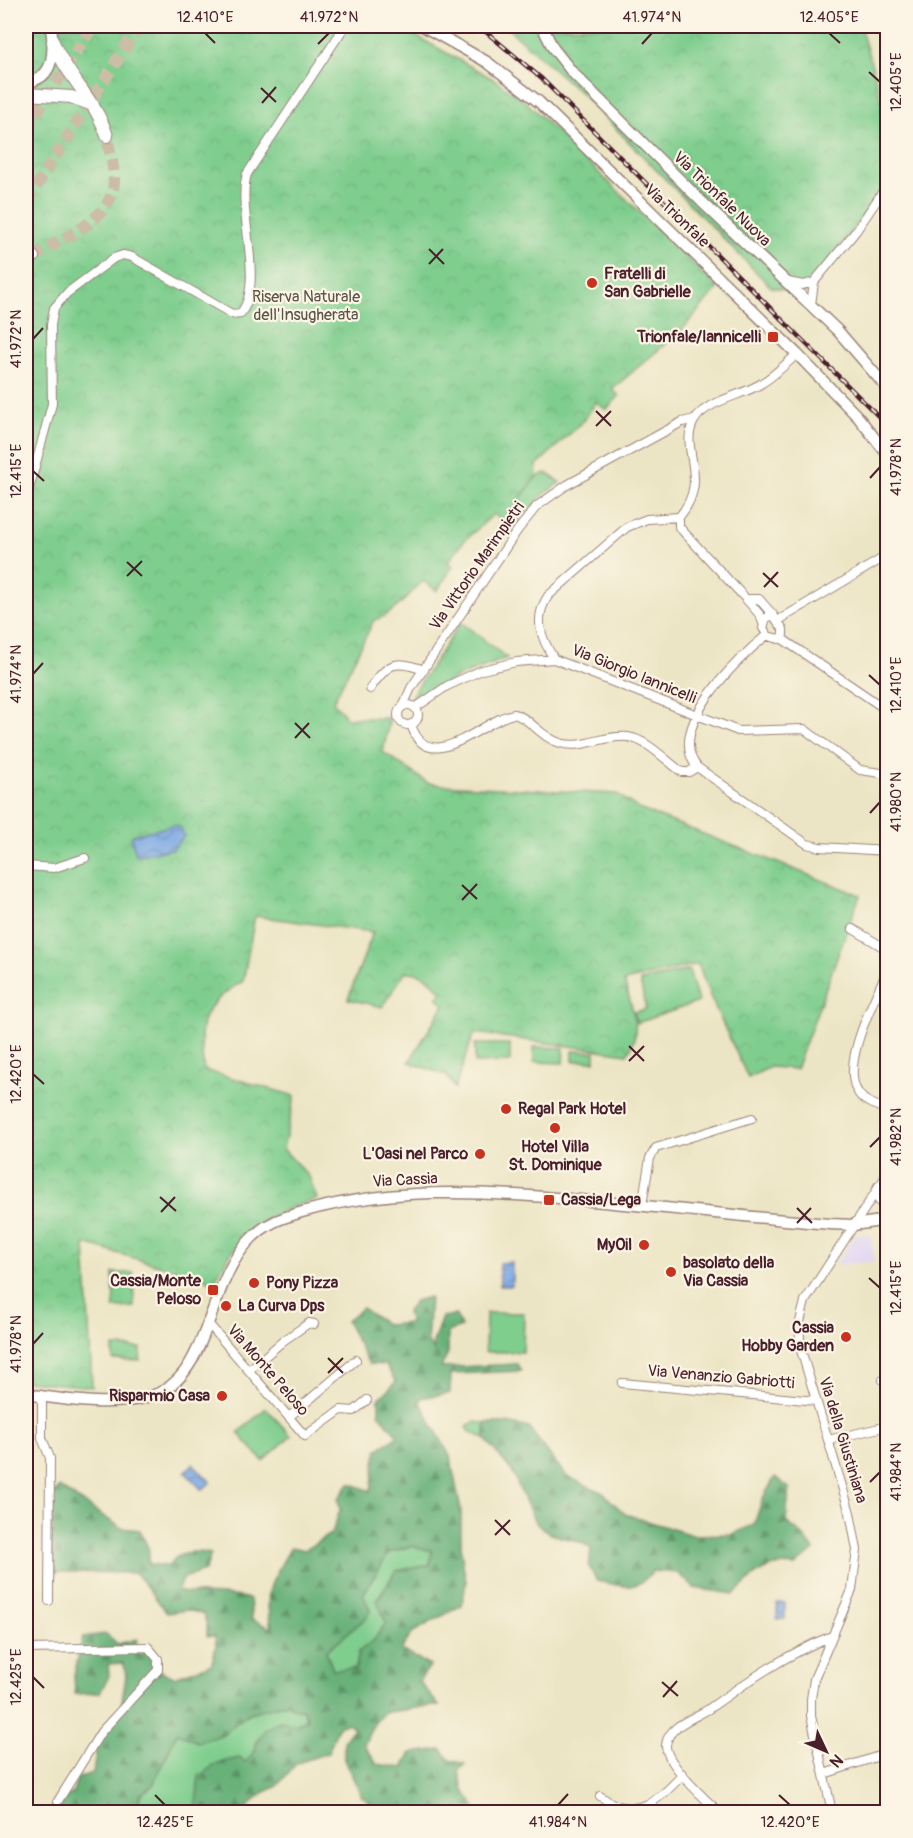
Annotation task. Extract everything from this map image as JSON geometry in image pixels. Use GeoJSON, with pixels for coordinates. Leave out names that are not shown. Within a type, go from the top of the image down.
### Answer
{"type":"FeatureCollection","features":[{"type":"Feature","properties":{"kind":"highway"},"geometry":{"type":"LineString","coordinates":[[53,42],[68,71],[94,106],[106,136]]}},
{"type":"Feature","properties":{"kind":"highway"},"geometry":{"type":"LineString","coordinates":[[26,94],[71,97],[94,106]]}},
{"type":"Feature","properties":{"kind":"main road"},"geometry":{"type":"LineString","coordinates":[[26,82],[36,79],[47,71],[52,57],[51,26]]}},
{"type":"Feature","properties":{"kind":"main road","name":"Via Trionfale"},"geometry":{"type":"LineString","coordinates":[[423,26],[475,54],[527,92],[797,354],[858,417],[888,455]]}},
{"type":"Feature","properties":{"kind":"main road","name":"Via Trionfale Nuova"},"geometry":{"type":"LineString","coordinates":[[542,26],[551,45],[572,72],[702,202],[811,305],[865,360],[888,389]]}},
{"type":"Feature","properties":{"kind":"main road"},"geometry":{"type":"LineString","coordinates":[[879,1186],[879,1199],[888,1210]]}},
{"type":"Feature","properties":{"kind":"main road","name":"Via Cassia"},"geometry":{"type":"LineString","coordinates":[[26,1394],[114,1401],[144,1398],[159,1393],[175,1383],[187,1369],[224,1280],[249,1240],[276,1221],[313,1209],[366,1197],[433,1192],[522,1195],[853,1225],[888,1221]]}},
{"type":"Feature","properties":{"kind":"street"},"geometry":{"type":"LineString","coordinates":[[26,500],[52,407],[54,387],[51,327],[55,306],[74,287],[114,258],[123,255],[134,258],[232,314],[241,313],[248,296],[250,252],[244,190],[248,171],[345,26]]}},
{"type":"Feature","properties":{"kind":"street"},"geometry":{"type":"LineString","coordinates":[[811,305],[814,282],[872,210],[888,184]]}},
{"type":"Feature","properties":{"kind":"street"},"geometry":{"type":"LineString","coordinates":[[787,282],[803,285],[814,282]]}},
{"type":"Feature","properties":{"kind":"street"},"geometry":{"type":"LineString","coordinates":[[797,354],[760,385],[706,409],[695,419],[691,430],[694,487],[690,500],[679,517],[679,526],[760,615],[767,635],[776,639],[781,638],[888,711]]}},
{"type":"Feature","properties":{"kind":"street","name":"Via Vittorio Marimpietri"},"geometry":{"type":"LineString","coordinates":[[403,706],[409,691],[517,531],[537,506],[567,485],[682,422],[695,419]]}},
{"type":"Feature","properties":{"kind":"street","name":"Via Giorgio Iannicelli"},"geometry":{"type":"LineString","coordinates":[[679,517],[647,519],[627,527],[552,591],[542,606],[539,626],[543,641],[554,659],[744,732],[804,729],[860,770],[888,774]]}},
{"type":"Feature","properties":{"kind":"street"},"geometry":{"type":"LineString","coordinates":[[763,623],[766,617],[776,618],[888,555]]}},
{"type":"Feature","properties":{"kind":"street"},"geometry":{"type":"LineString","coordinates":[[746,599],[759,599],[784,630],[781,638]]}},
{"type":"Feature","properties":{"kind":"street"},"geometry":{"type":"LineString","coordinates":[[767,635],[728,670],[698,716],[687,745],[689,754],[697,767],[792,836],[809,845],[888,851]]}},
{"type":"Feature","properties":{"kind":"street"},"geometry":{"type":"LineString","coordinates":[[415,708],[454,683],[482,670],[516,662],[554,659]]}},
{"type":"Feature","properties":{"kind":"street"},"geometry":{"type":"LineString","coordinates":[[370,689],[381,672],[392,665],[404,663],[424,670]]}},
{"type":"Feature","properties":{"kind":"street"},"geometry":{"type":"LineString","coordinates":[[410,705],[415,708],[418,717],[411,724],[401,723],[398,717],[398,711],[403,706],[410,705]]}},
{"type":"Feature","properties":{"kind":"street"},"geometry":{"type":"LineString","coordinates":[[411,724],[415,734],[423,742],[445,747],[514,714],[523,717],[541,735],[558,743],[578,746],[616,737],[631,738],[645,744],[682,772],[688,773],[697,767]]}},
{"type":"Feature","properties":{"kind":"street"},"geometry":{"type":"LineString","coordinates":[[26,866],[54,868],[85,858]]}},
{"type":"Feature","properties":{"kind":"street"},"geometry":{"type":"LineString","coordinates":[[853,929],[888,950]]}},
{"type":"Feature","properties":{"kind":"street"},"geometry":{"type":"LineString","coordinates":[[888,969],[857,1046],[853,1075],[858,1094],[871,1103],[888,1110]]}},
{"type":"Feature","properties":{"kind":"street"},"geometry":{"type":"LineString","coordinates":[[642,1205],[650,1158],[656,1149],[752,1118]]}},
{"type":"Feature","properties":{"kind":"street","name":"Via della Giustiniana"},"geometry":{"type":"LineString","coordinates":[[832,1812],[811,1716],[811,1699],[814,1678],[852,1590],[857,1550],[800,1344],[801,1312],[853,1225],[888,1173]]}},
{"type":"Feature","properties":{"kind":"street","name":"Via Monte Peloso"},"geometry":{"type":"LineString","coordinates":[[207,1322],[305,1436],[341,1410],[354,1411],[367,1400]]}},
{"type":"Feature","properties":{"kind":"street"},"geometry":{"type":"LineString","coordinates":[[249,1370],[283,1341],[309,1323],[314,1324]]}},
{"type":"Feature","properties":{"kind":"street"},"geometry":{"type":"LineString","coordinates":[[289,1417],[356,1360]]}},
{"type":"Feature","properties":{"kind":"street","name":"Via Venanzio Gabriotti"},"geometry":{"type":"LineString","coordinates":[[622,1383],[816,1401]]}},
{"type":"Feature","properties":{"kind":"street"},"geometry":{"type":"LineString","coordinates":[[42,1396],[42,1438],[50,1456],[49,1601]]}},
{"type":"Feature","properties":{"kind":"street"},"geometry":{"type":"LineString","coordinates":[[828,1440],[888,1426]]}},
{"type":"Feature","properties":{"kind":"street"},"geometry":{"type":"LineString","coordinates":[[719,1812],[683,1774],[667,1750],[667,1742],[674,1730],[749,1679],[832,1636]]}},
{"type":"Feature","properties":{"kind":"street"},"geometry":{"type":"LineString","coordinates":[[26,1649],[148,1647],[158,1659],[158,1670],[101,1732],[58,1801]]}},
{"type":"Feature","properties":{"kind":"street"},"geometry":{"type":"LineString","coordinates":[[807,1649],[826,1651]]}},
{"type":"Feature","properties":{"kind":"street"},"geometry":{"type":"LineString","coordinates":[[824,1774],[888,1753]]}},
{"type":"Feature","properties":{"kind":"street"},"geometry":{"type":"LineString","coordinates":[[600,1796],[619,1808],[646,1805],[661,1798],[683,1774]]}},
{"type":"Feature","properties":{"kind":"shaded area"},"geometry":{"type":"Polygon","coordinates":[[[856,1234],[871,1236],[874,1261],[835,1265],[856,1234]]]}},
{"type":"Feature","properties":{"kind":"green space","name":"Riserva Naturale dell'Insugherata"},"geometry":{"type":"Polygon","coordinates":[[[26,26],[398,26],[495,80],[528,104],[718,288],[681,331],[612,389],[619,396],[606,410],[596,402],[584,420],[537,465],[536,477],[503,521],[494,514],[464,541],[448,562],[453,566],[437,591],[423,581],[388,614],[374,620],[333,702],[347,718],[390,718],[383,752],[428,783],[617,794],[639,809],[860,895],[796,1069],[770,1067],[748,1078],[698,964],[624,981],[633,1009],[635,1028],[635,1037],[627,1054],[474,1033],[455,1088],[446,1075],[409,1062],[444,1005],[437,997],[442,992],[430,980],[417,973],[405,972],[382,1007],[348,999],[373,932],[255,916],[243,981],[218,999],[205,1017],[201,1040],[204,1070],[295,1096],[283,1149],[309,1177],[317,1199],[281,1212],[254,1228],[232,1251],[214,1284],[204,1278],[85,1244],[92,1387],[26,1381],[26,26]]]}},
{"type":"Feature","properties":{"kind":"green space"},"geometry":{"type":"Polygon","coordinates":[[[505,26],[860,26],[878,86],[887,131],[888,172],[882,190],[805,293],[771,287],[580,92],[505,26]]]}},
{"type":"Feature","properties":{"kind":"green space"},"geometry":{"type":"Polygon","coordinates":[[[546,473],[560,482],[542,496],[513,530],[503,521],[536,477],[546,473]]]}},
{"type":"Feature","properties":{"kind":"green space"},"geometry":{"type":"Polygon","coordinates":[[[461,622],[507,658],[457,677],[412,702],[410,701],[412,695],[461,622]]]}},
{"type":"Feature","properties":{"kind":"green space"},"geometry":{"type":"Polygon","coordinates":[[[689,970],[698,1002],[637,1023],[634,1012],[646,1009],[640,981],[689,970]]]}},
{"type":"Feature","properties":{"kind":"green space"},"geometry":{"type":"Polygon","coordinates":[[[475,1044],[510,1044],[510,1062],[475,1063],[475,1044]]]}},
{"type":"Feature","properties":{"kind":"green space"},"geometry":{"type":"Polygon","coordinates":[[[534,1047],[564,1048],[563,1063],[534,1062],[534,1047]]]}},
{"type":"Feature","properties":{"kind":"green space"},"geometry":{"type":"Polygon","coordinates":[[[573,1051],[595,1052],[595,1061],[573,1061],[573,1051]]]}},
{"type":"Feature","properties":{"kind":"green space"},"geometry":{"type":"Polygon","coordinates":[[[113,1273],[133,1273],[134,1307],[114,1308],[113,1273]]]}},
{"type":"Feature","properties":{"kind":"green space"},"geometry":{"type":"Polygon","coordinates":[[[430,1297],[427,1341],[434,1350],[433,1342],[442,1317],[456,1315],[461,1327],[448,1332],[448,1353],[441,1368],[517,1364],[521,1371],[451,1374],[450,1393],[421,1398],[420,1402],[450,1456],[461,1510],[461,1551],[466,1582],[462,1605],[413,1632],[401,1650],[430,1666],[419,1681],[439,1706],[384,1712],[373,1725],[364,1745],[377,1764],[403,1768],[411,1753],[441,1749],[450,1760],[465,1764],[458,1771],[465,1793],[476,1808],[455,1808],[437,1812],[383,1812],[361,1796],[344,1757],[344,1741],[354,1728],[348,1723],[339,1725],[328,1753],[297,1763],[276,1787],[261,1794],[243,1812],[195,1812],[199,1776],[218,1763],[239,1758],[246,1762],[265,1730],[280,1721],[296,1725],[306,1720],[303,1710],[292,1708],[287,1703],[249,1713],[220,1736],[197,1742],[177,1733],[153,1785],[140,1795],[136,1812],[48,1812],[54,1804],[73,1793],[77,1778],[93,1773],[99,1734],[122,1707],[126,1674],[123,1663],[108,1664],[109,1676],[100,1693],[75,1694],[74,1675],[83,1637],[106,1634],[118,1644],[137,1639],[135,1655],[153,1651],[158,1670],[174,1677],[212,1664],[216,1646],[215,1636],[207,1636],[207,1625],[203,1614],[187,1610],[167,1613],[136,1573],[52,1572],[52,1496],[59,1487],[121,1528],[140,1530],[149,1550],[149,1564],[168,1566],[177,1557],[187,1553],[211,1554],[205,1571],[184,1578],[177,1591],[250,1599],[252,1620],[271,1628],[269,1594],[291,1547],[305,1550],[332,1533],[340,1510],[338,1500],[349,1483],[371,1491],[377,1450],[398,1436],[379,1414],[379,1399],[396,1382],[386,1365],[369,1364],[346,1321],[362,1308],[387,1325],[410,1323],[407,1312],[415,1301],[430,1297]],[[411,1546],[389,1553],[363,1594],[370,1611],[366,1618],[326,1651],[333,1670],[356,1668],[359,1651],[373,1641],[386,1623],[377,1600],[396,1571],[430,1565],[432,1551],[411,1546]]]}},
{"type":"Feature","properties":{"kind":"green space"},"geometry":{"type":"Polygon","coordinates":[[[486,1313],[524,1313],[523,1352],[485,1352],[486,1313]]]}},
{"type":"Feature","properties":{"kind":"green space"},"geometry":{"type":"Polygon","coordinates":[[[113,1347],[141,1348],[140,1361],[113,1360],[113,1347]]]}},
{"type":"Feature","properties":{"kind":"green space"},"geometry":{"type":"Polygon","coordinates":[[[266,1408],[291,1436],[263,1461],[238,1433],[266,1408]]]}},
{"type":"Feature","properties":{"kind":"green space"},"geometry":{"type":"Polygon","coordinates":[[[474,1422],[485,1423],[485,1439],[469,1431],[467,1426],[474,1422]]]}},
{"type":"Feature","properties":{"kind":"green space"},"geometry":{"type":"Polygon","coordinates":[[[485,1423],[507,1423],[529,1428],[566,1476],[603,1493],[625,1514],[692,1535],[732,1534],[754,1525],[763,1498],[775,1477],[789,1488],[786,1522],[801,1533],[814,1550],[795,1566],[776,1566],[761,1571],[734,1594],[694,1588],[678,1573],[653,1571],[641,1583],[628,1586],[597,1581],[589,1567],[591,1548],[583,1543],[551,1534],[535,1522],[511,1470],[485,1439],[485,1423]]]}},
{"type":"Feature","properties":{"kind":"green space"},"geometry":{"type":"Polygon","coordinates":[[[411,1546],[432,1551],[430,1565],[396,1571],[377,1599],[386,1623],[373,1641],[359,1651],[356,1669],[333,1671],[326,1651],[370,1611],[363,1595],[389,1552],[411,1546]]]}},
{"type":"Feature","properties":{"kind":"green space"},"geometry":{"type":"Polygon","coordinates":[[[287,1703],[292,1708],[303,1710],[307,1719],[296,1725],[280,1721],[256,1741],[253,1755],[246,1763],[197,1796],[195,1812],[136,1812],[140,1795],[153,1785],[177,1732],[220,1736],[249,1713],[287,1703]]]}},
{"type":"Feature","properties":{"kind":"water"},"geometry":{"type":"Polygon","coordinates":[[[175,825],[181,828],[184,836],[173,849],[136,855],[131,838],[133,835],[175,825]]]}},
{"type":"Feature","properties":{"kind":"water"},"geometry":{"type":"Polygon","coordinates":[[[512,1262],[512,1286],[500,1286],[499,1263],[512,1262]]]}},
{"type":"Feature","properties":{"kind":"water"},"geometry":{"type":"Polygon","coordinates":[[[193,1464],[211,1482],[202,1490],[185,1472],[193,1464]]]}},
{"type":"Feature","properties":{"kind":"water"},"geometry":{"type":"Polygon","coordinates":[[[777,1603],[785,1603],[785,1619],[777,1619],[777,1603]]]}},
{"type":"Feature","properties":{"kind":"tunnel"},"geometry":{"type":"LineString","coordinates":[[26,129],[93,26]]}},
{"type":"Feature","properties":{"kind":"tunnel"},"geometry":{"type":"LineString","coordinates":[[26,202],[139,26]]}},
{"type":"Feature","properties":{"kind":"tunnel"},"geometry":{"type":"LineString","coordinates":[[33,257],[85,226],[106,206],[112,193],[114,178],[107,136]]}},
{"type":"Feature","properties":{"kind":"railway"},"geometry":{"type":"LineString","coordinates":[[479,26],[542,79],[888,426]]}},
{"type":"Feature","properties":{"kind":"place","name":"Fratelli di San Gabrielle"},"geometry":{"type":"Point","coordinates":[592,283]}},
{"type":"Feature","properties":{"kind":"place","name":"Trionfale/Iannicelli"},"geometry":{"type":"Point","coordinates":[773,337]}},
{"type":"Feature","properties":{"kind":"place","name":"Regal Park Hotel"},"geometry":{"type":"Point","coordinates":[506,1109]}},
{"type":"Feature","properties":{"kind":"place","name":"Hotel Villa St. Dominique"},"geometry":{"type":"Point","coordinates":[555,1128]}},
{"type":"Feature","properties":{"kind":"place","name":"L'Oasi nel Parco"},"geometry":{"type":"Point","coordinates":[480,1154]}},
{"type":"Feature","properties":{"kind":"place","name":"Cassia/Lega"},"geometry":{"type":"Point","coordinates":[549,1200]}},
{"type":"Feature","properties":{"kind":"place","name":"MyOil"},"geometry":{"type":"Point","coordinates":[644,1245]}},
{"type":"Feature","properties":{"kind":"place","name":"basolato della Via Cassia"},"geometry":{"type":"Point","coordinates":[671,1272]}},
{"type":"Feature","properties":{"kind":"place","name":"Pony Pizza"},"geometry":{"type":"Point","coordinates":[254,1283]}},
{"type":"Feature","properties":{"kind":"place","name":"Cassia/Monte Peloso"},"geometry":{"type":"Point","coordinates":[213,1290]}},
{"type":"Feature","properties":{"kind":"place","name":"La Curva Dps"},"geometry":{"type":"Point","coordinates":[226,1306]}},
{"type":"Feature","properties":{"kind":"place","name":"Cassia Hobby Garden"},"geometry":{"type":"Point","coordinates":[846,1337]}},
{"type":"Feature","properties":{"kind":"place","name":"Risparmio Casa"},"geometry":{"type":"Point","coordinates":[222,1396]}}]}
